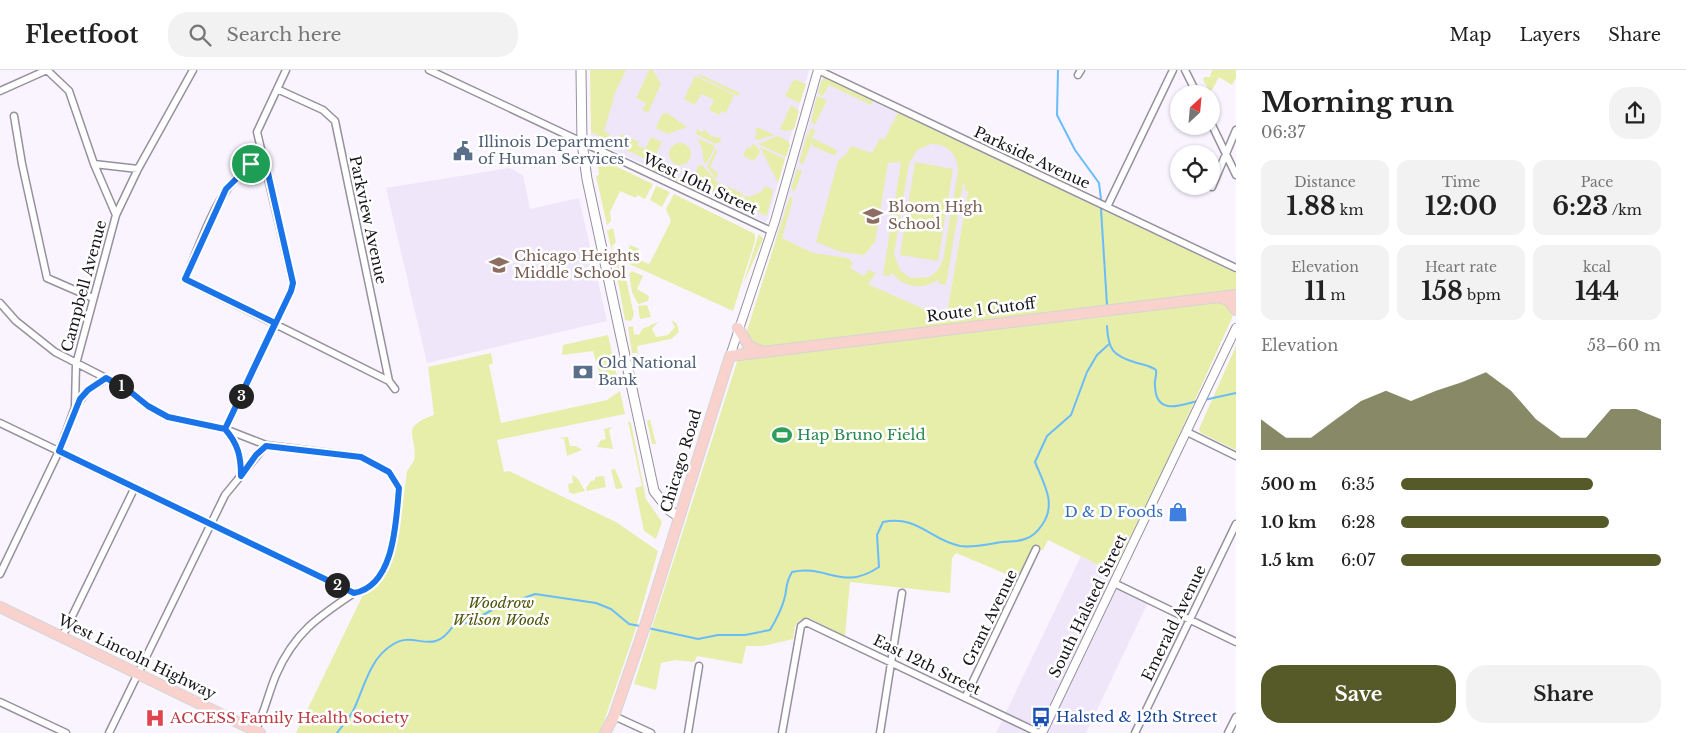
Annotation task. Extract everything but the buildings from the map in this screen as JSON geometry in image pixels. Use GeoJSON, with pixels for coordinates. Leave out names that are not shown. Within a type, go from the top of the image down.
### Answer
{"type":"FeatureCollection","features":[{"type":"Feature","properties":{"kind":"main road"},"geometry":{"type":"LineString","coordinates":[[581,70],[582,143],[589,187],[654,491],[669,510],[679,517]]}},
{"type":"Feature","properties":{"kind":"main road","name":"Route 1 Cutoff"},"geometry":{"type":"LineString","coordinates":[[730,356],[1236,294]]}},
{"type":"Feature","properties":{"kind":"main road"},"geometry":{"type":"LineString","coordinates":[[1217,297],[1234,304],[1236,310]]}},
{"type":"Feature","properties":{"kind":"main road"},"geometry":{"type":"LineString","coordinates":[[738,328],[749,346],[762,352]]}},
{"type":"Feature","properties":{"kind":"main road","name":"Chicago Road"},"geometry":{"type":"LineString","coordinates":[[605,733],[614,716],[648,617],[730,356]]}},
{"type":"Feature","properties":{"kind":"main road","name":"West Lincoln Highway"},"geometry":{"type":"LineString","coordinates":[[0,607],[257,732]]}},
{"type":"Feature","properties":{"kind":"main road","name":"Chicago Road"},"geometry":{"type":"LineString","coordinates":[[612,733],[614,716]]}},
{"type":"Feature","properties":{"kind":"street"},"geometry":{"type":"LineString","coordinates":[[0,91],[47,70],[69,91],[94,164],[116,215]]}},
{"type":"Feature","properties":{"kind":"street","name":"Campbell Avenue"},"geometry":{"type":"LineString","coordinates":[[75,407],[76,364],[116,215],[138,169],[193,70]]}},
{"type":"Feature","properties":{"kind":"street"},"geometry":{"type":"LineString","coordinates":[[225,429],[291,291],[293,283],[257,132],[286,70]]}},
{"type":"Feature","properties":{"kind":"street","name":"West 10th Street"},"geometry":{"type":"LineString","coordinates":[[429,70],[771,231]]}},
{"type":"Feature","properties":{"kind":"street","name":"Parkside Avenue"},"geometry":{"type":"LineString","coordinates":[[818,70],[1236,268]]}},
{"type":"Feature","properties":{"kind":"street","name":"Chicago Road"},"geometry":{"type":"LineString","coordinates":[[730,356],[771,231],[818,70]]}},
{"type":"Feature","properties":{"kind":"street"},"geometry":{"type":"LineString","coordinates":[[1107,207],[1173,70]]}},
{"type":"Feature","properties":{"kind":"street"},"geometry":{"type":"LineString","coordinates":[[1185,70],[1192,85]]}},
{"type":"Feature","properties":{"kind":"street","name":"Parkview Avenue"},"geometry":{"type":"LineString","coordinates":[[277,89],[323,110],[335,121],[389,381],[395,389]]}},
{"type":"Feature","properties":{"kind":"street"},"geometry":{"type":"LineString","coordinates":[[14,116],[22,164],[47,278],[93,298]]}},
{"type":"Feature","properties":{"kind":"street"},"geometry":{"type":"LineString","coordinates":[[1220,171],[1227,156],[1228,146],[1236,130]]}},
{"type":"Feature","properties":{"kind":"street"},"geometry":{"type":"LineString","coordinates":[[1217,135],[1236,175]]}},
{"type":"Feature","properties":{"kind":"street"},"geometry":{"type":"LineString","coordinates":[[265,160],[251,164],[226,189],[185,279],[389,381]]}},
{"type":"Feature","properties":{"kind":"street"},"geometry":{"type":"LineString","coordinates":[[94,164],[138,169]]}},
{"type":"Feature","properties":{"kind":"street"},"geometry":{"type":"LineString","coordinates":[[0,303],[32,334],[55,352],[127,389],[148,406],[168,417],[225,429],[266,446],[361,457],[389,472],[399,488],[392,549],[379,577],[362,591],[354,593],[311,622],[297,637],[276,675],[257,732]]}},
{"type":"Feature","properties":{"kind":"street","name":"South Halsted Street"},"geometry":{"type":"LineString","coordinates":[[1041,733],[1236,328]]}},
{"type":"Feature","properties":{"kind":"street","name":"Campbell Avenue"},"geometry":{"type":"LineString","coordinates":[[0,574],[59,451],[75,407],[88,390],[106,378]]}},
{"type":"Feature","properties":{"kind":"street"},"geometry":{"type":"LineString","coordinates":[[0,422],[354,593]]}},
{"type":"Feature","properties":{"kind":"street"},"geometry":{"type":"LineString","coordinates":[[225,429],[236,441],[240,451],[241,476]]}},
{"type":"Feature","properties":{"kind":"street"},"geometry":{"type":"LineString","coordinates":[[1187,432],[1236,456]]}},
{"type":"Feature","properties":{"kind":"street"},"geometry":{"type":"LineString","coordinates":[[109,733],[225,495],[256,455],[266,446]]}},
{"type":"Feature","properties":{"kind":"street"},"geometry":{"type":"LineString","coordinates":[[62,637],[135,487]]}},
{"type":"Feature","properties":{"kind":"street","name":"Emerald Avenue"},"geometry":{"type":"LineString","coordinates":[[1135,733],[1236,524]]}},
{"type":"Feature","properties":{"kind":"street","name":"Grant Avenue"},"geometry":{"type":"LineString","coordinates":[[965,698],[1036,549]]}},
{"type":"Feature","properties":{"kind":"street"},"geometry":{"type":"LineString","coordinates":[[1114,583],[1236,642]]}},
{"type":"Feature","properties":{"kind":"street"},"geometry":{"type":"LineString","coordinates":[[880,733],[902,593]]}},
{"type":"Feature","properties":{"kind":"street","name":"East 12th Street"},"geometry":{"type":"LineString","coordinates":[[782,733],[803,622],[809,623],[1041,733]]}},
{"type":"Feature","properties":{"kind":"street"},"geometry":{"type":"LineString","coordinates":[[688,733],[699,666]]}},
{"type":"Feature","properties":{"kind":"street"},"geometry":{"type":"LineString","coordinates":[[0,702],[66,733]]}},
{"type":"Feature","properties":{"kind":"street"},"geometry":{"type":"LineString","coordinates":[[614,716],[651,733]]}},
{"type":"Feature","properties":{"kind":"street"},"geometry":{"type":"LineString","coordinates":[[1228,733],[1236,717]]}},
{"type":"Feature","properties":{"kind":"shaded area"},"geometry":{"type":"Polygon","coordinates":[[[591,70],[809,70],[768,219],[765,222],[594,141],[591,136],[591,70]]]}},
{"type":"Feature","properties":{"kind":"shaded area","name":"Bloom High School"},"geometry":{"type":"Polygon","coordinates":[[[824,78],[975,149],[946,320],[775,241],[821,80],[824,78]]]}},
{"type":"Feature","properties":{"kind":"shaded area","name":"Chicago Heights Middle School"},"geometry":{"type":"Polygon","coordinates":[[[510,168],[523,175],[530,209],[579,198],[607,321],[427,363],[386,188],[510,168]]]}},
{"type":"Feature","properties":{"kind":"shaded area"},"geometry":{"type":"Polygon","coordinates":[[[1081,556],[1122,576],[1120,582],[1151,596],[1086,733],[996,733],[1081,556]]]}},
{"type":"Feature","properties":{"kind":"green space"},"geometry":{"type":"Polygon","coordinates":[[[590,70],[626,70],[613,97],[604,131],[610,134],[607,140],[591,132],[590,70]]]}},
{"type":"Feature","properties":{"kind":"green space"},"geometry":{"type":"Polygon","coordinates":[[[649,70],[653,70],[661,84],[648,113],[642,110],[646,103],[636,98],[649,70]]]}},
{"type":"Feature","properties":{"kind":"green space"},"geometry":{"type":"Polygon","coordinates":[[[1212,70],[1236,70],[1236,78],[1232,85],[1219,77],[1215,85],[1206,85],[1203,80],[1204,77],[1210,77],[1212,70]]]}},
{"type":"Feature","properties":{"kind":"green space"},"geometry":{"type":"Polygon","coordinates":[[[699,74],[740,93],[738,96],[698,76],[699,74]]]}},
{"type":"Feature","properties":{"kind":"green space"},"geometry":{"type":"Polygon","coordinates":[[[695,76],[734,95],[726,113],[722,111],[719,115],[709,110],[714,100],[701,94],[695,105],[684,99],[695,76]]]}},
{"type":"Feature","properties":{"kind":"green space"},"geometry":{"type":"Polygon","coordinates":[[[825,78],[873,101],[871,105],[829,85],[823,96],[818,93],[822,80],[825,78]]]}},
{"type":"Feature","properties":{"kind":"green space"},"geometry":{"type":"Polygon","coordinates":[[[794,79],[806,84],[800,103],[785,96],[794,79]]]}},
{"type":"Feature","properties":{"kind":"green space"},"geometry":{"type":"Polygon","coordinates":[[[817,96],[827,100],[815,125],[811,121],[817,96]]]}},
{"type":"Feature","properties":{"kind":"green space"},"geometry":{"type":"Polygon","coordinates":[[[791,105],[799,111],[794,129],[786,131],[780,129],[791,105]]]}},
{"type":"Feature","properties":{"kind":"green space"},"geometry":{"type":"Polygon","coordinates":[[[667,113],[687,127],[668,134],[656,128],[662,114],[667,113]]]}},
{"type":"Feature","properties":{"kind":"green space"},"geometry":{"type":"Polygon","coordinates":[[[898,113],[1236,273],[1236,303],[1232,318],[1170,455],[1113,572],[1048,540],[1043,550],[1034,546],[1018,579],[956,553],[952,558],[950,593],[850,582],[845,636],[811,619],[800,620],[795,626],[793,639],[763,646],[746,646],[742,664],[697,656],[694,662],[675,660],[661,663],[656,690],[634,684],[790,196],[793,199],[782,238],[813,253],[848,258],[853,263],[850,268],[864,276],[868,270],[876,273],[868,284],[946,319],[968,191],[964,190],[965,184],[963,184],[946,285],[939,284],[939,279],[927,285],[914,286],[902,282],[891,272],[890,276],[883,275],[901,162],[888,163],[875,242],[864,255],[841,252],[816,242],[838,161],[851,146],[872,153],[880,138],[884,140],[898,113]],[[931,144],[917,150],[909,164],[894,254],[900,270],[910,278],[930,277],[938,270],[943,260],[958,171],[954,155],[947,148],[931,144]]]}},
{"type":"Feature","properties":{"kind":"green space"},"geometry":{"type":"Polygon","coordinates":[[[757,127],[775,135],[757,140],[755,137],[757,132],[755,131],[757,127]]]}},
{"type":"Feature","properties":{"kind":"green space"},"geometry":{"type":"Polygon","coordinates":[[[812,128],[815,131],[812,138],[837,150],[835,156],[813,146],[809,138],[810,129],[812,128]]]}},
{"type":"Feature","properties":{"kind":"green space"},"geometry":{"type":"Polygon","coordinates":[[[697,129],[701,132],[705,130],[711,136],[720,138],[721,142],[716,144],[696,134],[697,129]]]}},
{"type":"Feature","properties":{"kind":"green space"},"geometry":{"type":"Polygon","coordinates":[[[808,131],[811,145],[803,164],[799,163],[808,131]]]}},
{"type":"Feature","properties":{"kind":"green space"},"geometry":{"type":"Polygon","coordinates":[[[621,134],[639,142],[637,145],[645,149],[651,137],[662,142],[653,160],[650,161],[616,145],[621,134]]]}},
{"type":"Feature","properties":{"kind":"green space"},"geometry":{"type":"Polygon","coordinates":[[[778,136],[788,141],[790,145],[786,157],[758,144],[778,136]]]}},
{"type":"Feature","properties":{"kind":"green space"},"geometry":{"type":"Polygon","coordinates":[[[697,138],[715,146],[707,163],[704,163],[702,148],[697,138]]]}},
{"type":"Feature","properties":{"kind":"green space"},"geometry":{"type":"Polygon","coordinates":[[[680,143],[688,146],[691,154],[688,162],[680,165],[672,162],[669,154],[672,146],[680,143]]]}},
{"type":"Feature","properties":{"kind":"green space"},"geometry":{"type":"Polygon","coordinates":[[[752,144],[757,146],[760,152],[754,161],[743,156],[747,147],[750,149],[752,144]]]}},
{"type":"Feature","properties":{"kind":"green space"},"geometry":{"type":"Polygon","coordinates":[[[760,147],[785,159],[778,183],[760,147]]]}},
{"type":"Feature","properties":{"kind":"green space"},"geometry":{"type":"Polygon","coordinates":[[[716,148],[717,152],[710,167],[718,173],[716,179],[707,167],[716,148]]]}},
{"type":"Feature","properties":{"kind":"green space"},"geometry":{"type":"Polygon","coordinates":[[[607,162],[653,184],[645,199],[637,195],[636,198],[620,191],[610,212],[611,221],[607,225],[596,176],[599,175],[598,165],[607,162]]]}},
{"type":"Feature","properties":{"kind":"green space"},"geometry":{"type":"Polygon","coordinates":[[[915,162],[953,169],[938,261],[900,255],[915,162]]]}},
{"type":"Feature","properties":{"kind":"green space"},"geometry":{"type":"Polygon","coordinates":[[[654,165],[681,178],[682,181],[679,182],[651,169],[654,165]]]}},
{"type":"Feature","properties":{"kind":"green space"},"geometry":{"type":"Polygon","coordinates":[[[702,165],[718,183],[714,192],[693,181],[698,166],[702,165]]]}},
{"type":"Feature","properties":{"kind":"green space"},"geometry":{"type":"Polygon","coordinates":[[[797,169],[802,171],[795,191],[791,189],[797,169]]]}},
{"type":"Feature","properties":{"kind":"green space"},"geometry":{"type":"Polygon","coordinates":[[[720,183],[743,194],[739,203],[716,192],[720,183]]]}},
{"type":"Feature","properties":{"kind":"green space"},"geometry":{"type":"Polygon","coordinates":[[[656,186],[670,192],[662,207],[650,200],[656,186]]]}},
{"type":"Feature","properties":{"kind":"green space"},"geometry":{"type":"Polygon","coordinates":[[[765,186],[773,190],[767,216],[741,204],[745,195],[749,197],[761,192],[765,186]]]}},
{"type":"Feature","properties":{"kind":"green space"},"geometry":{"type":"Polygon","coordinates":[[[674,194],[755,234],[755,241],[733,311],[625,262],[630,245],[639,249],[635,258],[649,264],[671,221],[666,209],[674,194]]]}},
{"type":"Feature","properties":{"kind":"green space"},"geometry":{"type":"Polygon","coordinates":[[[613,228],[616,242],[612,246],[613,255],[607,231],[613,228]]]}},
{"type":"Feature","properties":{"kind":"green space"},"geometry":{"type":"Polygon","coordinates":[[[759,234],[763,239],[743,285],[758,236],[759,234]]]}},
{"type":"Feature","properties":{"kind":"green space"},"geometry":{"type":"Polygon","coordinates":[[[615,264],[621,265],[624,270],[634,315],[631,321],[625,320],[615,264]]]}},
{"type":"Feature","properties":{"kind":"green space"},"geometry":{"type":"Polygon","coordinates":[[[632,271],[643,276],[637,289],[649,296],[648,301],[638,304],[632,292],[629,274],[632,271]]]}},
{"type":"Feature","properties":{"kind":"green space"},"geometry":{"type":"Polygon","coordinates":[[[647,305],[651,317],[640,319],[638,306],[647,305]]]}},
{"type":"Feature","properties":{"kind":"green space"},"geometry":{"type":"Polygon","coordinates":[[[671,320],[677,324],[679,332],[671,339],[637,346],[638,353],[632,353],[628,327],[633,326],[634,334],[639,335],[642,329],[658,322],[652,329],[656,337],[668,335],[675,327],[671,320]]]}},
{"type":"Feature","properties":{"kind":"green space"},"geometry":{"type":"Polygon","coordinates":[[[608,335],[619,385],[602,382],[593,351],[562,355],[563,345],[608,335]]]}},
{"type":"Feature","properties":{"kind":"green space"},"geometry":{"type":"Polygon","coordinates":[[[1236,346],[1236,450],[1201,433],[1199,429],[1236,346]]]}},
{"type":"Feature","properties":{"kind":"green space","name":"Woodrow Wilson Woods"},"geometry":{"type":"Polygon","coordinates":[[[491,353],[493,363],[489,365],[501,423],[607,400],[620,391],[625,414],[497,440],[504,472],[509,471],[616,522],[658,551],[635,631],[600,733],[296,733],[364,593],[376,582],[392,553],[401,520],[407,471],[414,460],[413,429],[416,424],[434,415],[428,367],[491,353]]]}},
{"type":"Feature","properties":{"kind":"green space"},"geometry":{"type":"Polygon","coordinates":[[[650,419],[656,444],[652,444],[647,421],[650,419]]]}},
{"type":"Feature","properties":{"kind":"green space"},"geometry":{"type":"Polygon","coordinates":[[[628,421],[631,423],[646,499],[662,522],[656,539],[644,531],[635,488],[642,486],[628,421]]]}},
{"type":"Feature","properties":{"kind":"green space"},"geometry":{"type":"Polygon","coordinates":[[[613,427],[609,430],[613,449],[597,447],[601,440],[606,439],[604,429],[613,427]]]}},
{"type":"Feature","properties":{"kind":"green space"},"geometry":{"type":"Polygon","coordinates":[[[568,437],[570,446],[576,446],[582,450],[567,456],[564,439],[558,438],[568,437]]]}},
{"type":"Feature","properties":{"kind":"green space"},"geometry":{"type":"Polygon","coordinates":[[[615,469],[623,488],[616,489],[611,470],[615,469]]]}},
{"type":"Feature","properties":{"kind":"green space"},"geometry":{"type":"Polygon","coordinates":[[[572,475],[578,479],[585,491],[573,494],[569,492],[568,484],[573,483],[572,475]]]}},
{"type":"Feature","properties":{"kind":"green space"},"geometry":{"type":"Polygon","coordinates":[[[604,476],[606,487],[587,491],[586,488],[591,481],[595,480],[595,477],[604,476]]]}},
{"type":"Feature","properties":{"kind":"waterway"},"geometry":{"type":"LineString","coordinates":[[1058,70],[1057,115],[1075,150],[1099,183],[1101,199]]}},
{"type":"Feature","properties":{"kind":"waterway"},"geometry":{"type":"LineString","coordinates":[[1101,209],[1107,305]]}},
{"type":"Feature","properties":{"kind":"waterway"},"geometry":{"type":"LineString","coordinates":[[1107,326],[1109,341],[1117,355],[1156,370],[1155,386],[1159,401],[1164,405],[1170,406],[1197,401]]}},
{"type":"Feature","properties":{"kind":"waterway"},"geometry":{"type":"LineString","coordinates":[[648,628],[698,639],[718,635],[745,635],[770,630],[781,608],[792,572],[815,571],[835,576],[855,577],[879,567],[877,535],[883,522],[906,522],[940,539],[960,546],[1016,541],[1030,537],[1042,525],[1049,502],[1048,494],[1035,462],[1047,436],[1071,415],[1087,372],[1097,355],[1108,345]]}},
{"type":"Feature","properties":{"kind":"waterway"},"geometry":{"type":"LineString","coordinates":[[1204,400],[1236,393]]}},
{"type":"Feature","properties":{"kind":"waterway"},"geometry":{"type":"LineString","coordinates":[[337,733],[353,711],[372,666],[384,651],[400,641],[431,642],[438,640],[453,626],[470,622],[494,609],[535,594],[596,603],[611,609],[629,624],[640,626]]}},
{"type":"Feature","properties":{"kind":"place","name":"Illinois Department of Human Services"},"geometry":{"type":"Point","coordinates":[463,151]}},
{"type":"Feature","properties":{"kind":"place","name":"Bloom High School"},"geometry":{"type":"Point","coordinates":[873,216]}},
{"type":"Feature","properties":{"kind":"place","name":"Chicago Heights Middle School"},"geometry":{"type":"Point","coordinates":[499,265]}},
{"type":"Feature","properties":{"kind":"place","name":"Old National Bank"},"geometry":{"type":"Point","coordinates":[583,372]}},
{"type":"Feature","properties":{"kind":"place","name":"Hap Bruno Field"},"geometry":{"type":"Point","coordinates":[782,435]}},
{"type":"Feature","properties":{"kind":"place","name":"D & D Foods"},"geometry":{"type":"Point","coordinates":[1178,512]}},
{"type":"Feature","properties":{"kind":"place","name":"Halsted & 12th Street"},"geometry":{"type":"Point","coordinates":[1041,717]}},
{"type":"Feature","properties":{"kind":"place","name":"ACCESS Family Health Society"},"geometry":{"type":"Point","coordinates":[155,718]}},
{"type":"Feature","properties":{"kind":"route"},"geometry":{"type":"LineString","coordinates":[[251,164],[226,189],[185,279],[275,323],[225,429],[236,441],[240,451],[241,476],[256,455],[266,446],[361,457],[389,472],[399,488],[392,549],[379,577],[370,586],[354,593],[59,451],[75,407],[80,399],[88,390],[106,378],[127,389],[148,406],[168,417],[225,429],[291,291],[293,283],[265,160],[251,164]]}}]}
